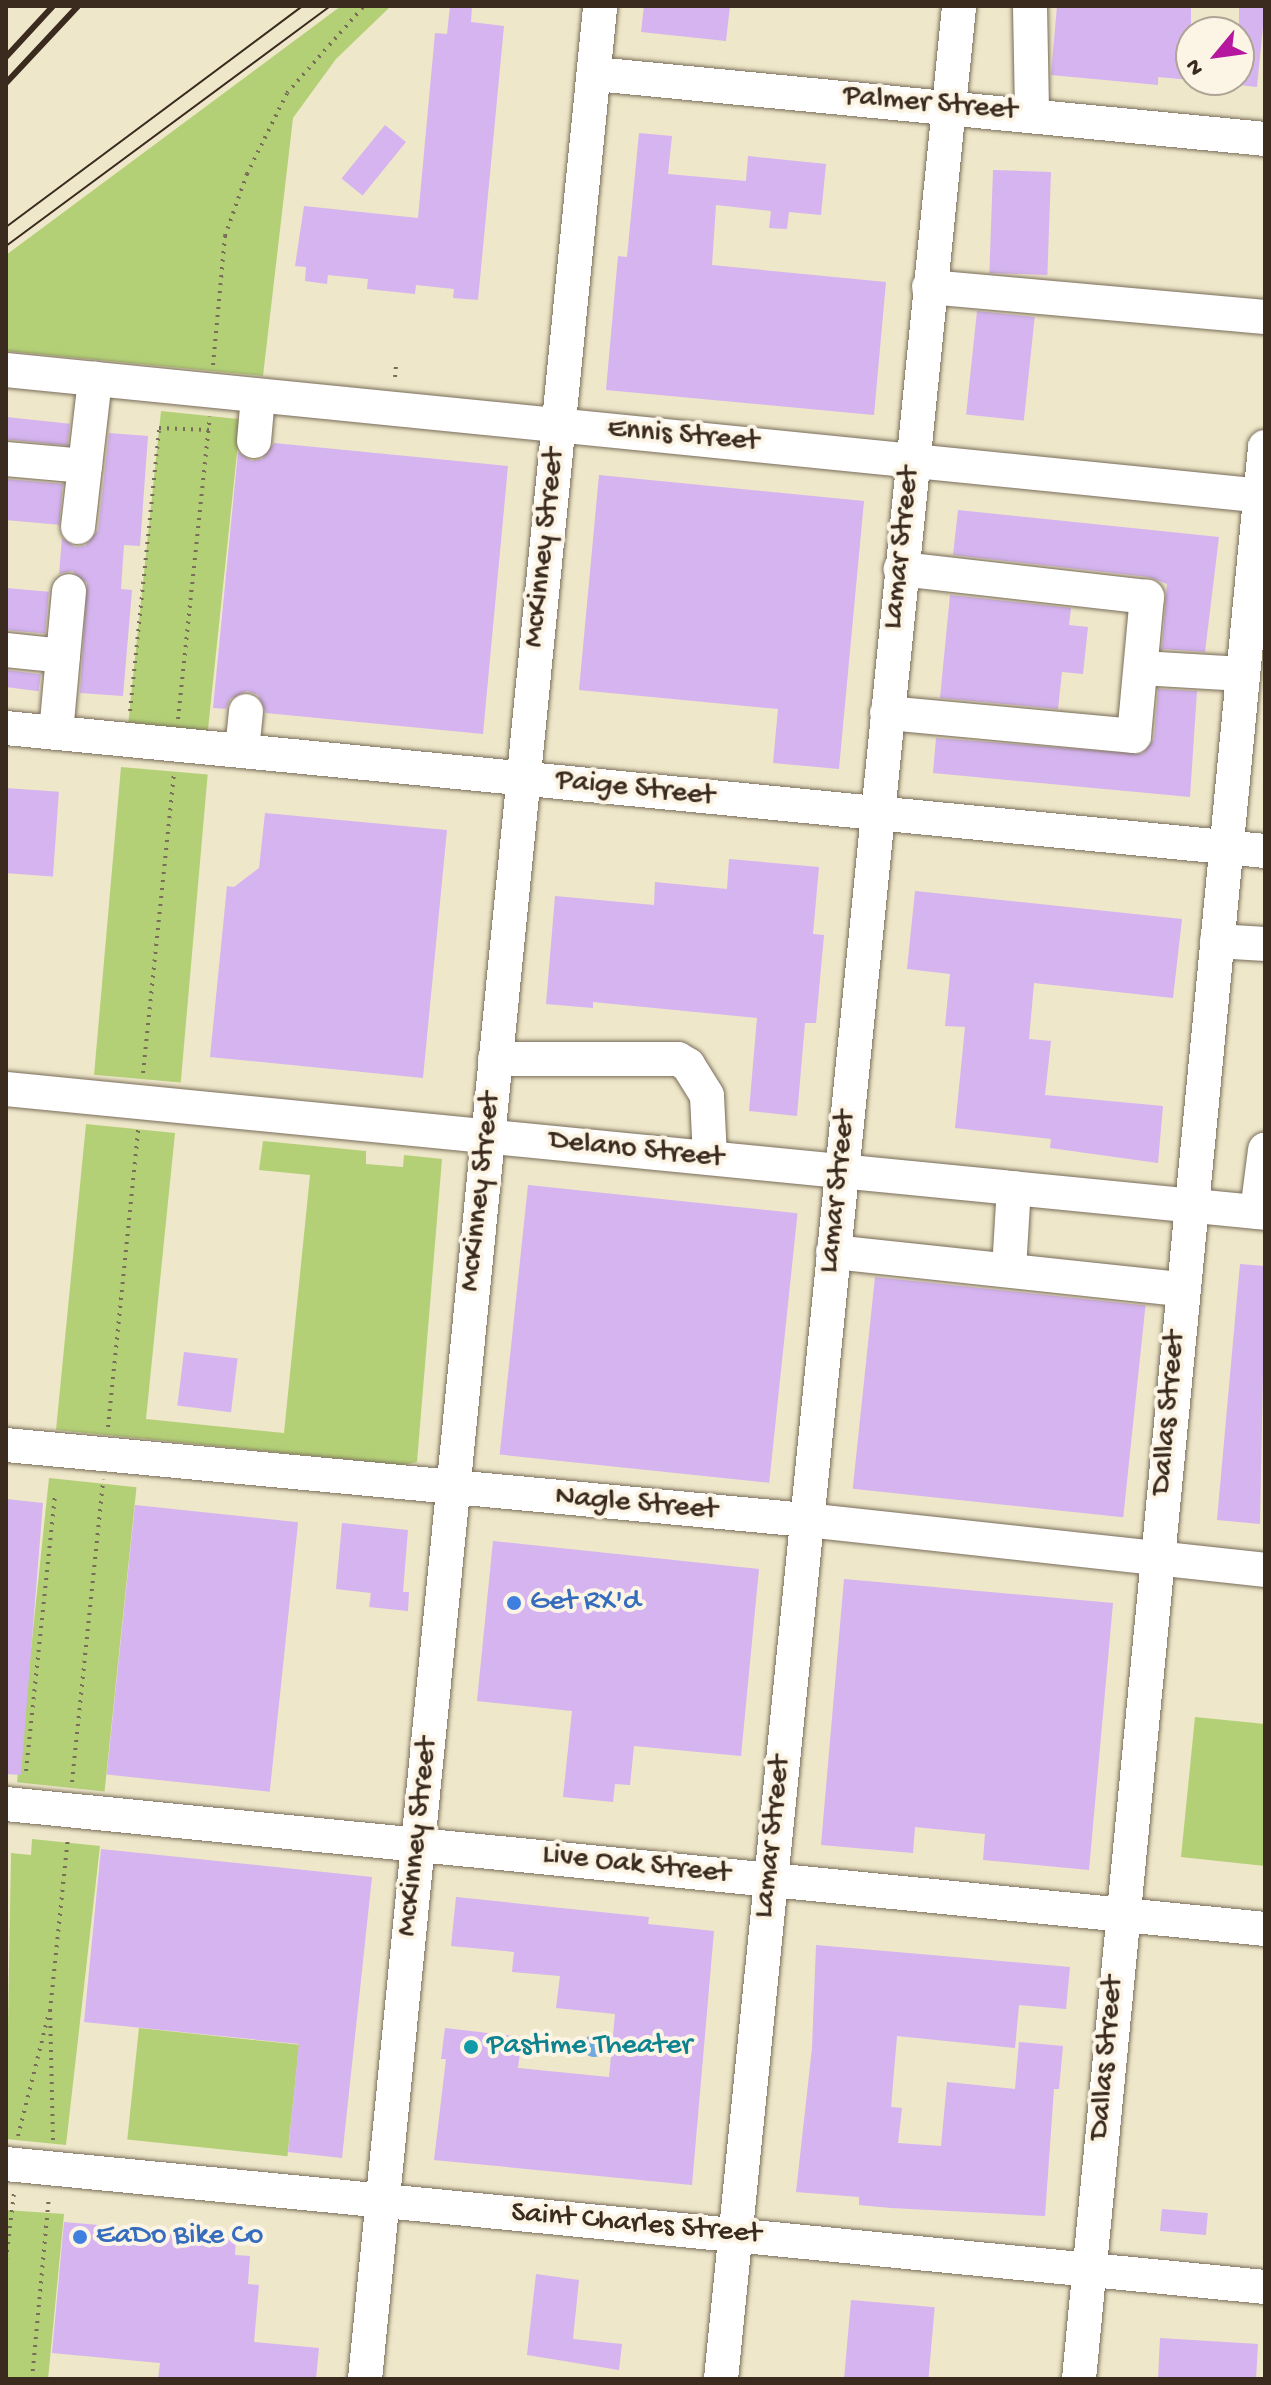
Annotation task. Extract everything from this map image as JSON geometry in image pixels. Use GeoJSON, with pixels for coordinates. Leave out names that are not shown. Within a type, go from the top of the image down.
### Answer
{"type":"FeatureCollection","features":[{"type":"Feature","properties":{"kind":"street","name":"McKinney Street"},"geometry":{"type":"LineString","coordinates":[[365,2379],[600,6]]}},
{"type":"Feature","properties":{"kind":"street","name":"Lamar Street"},"geometry":{"type":"LineString","coordinates":[[721,2379],[959,6]]}},
{"type":"Feature","properties":{"kind":"street"},"geometry":{"type":"LineString","coordinates":[[1030,6],[1032,115]]}},
{"type":"Feature","properties":{"kind":"street","name":"Palmer Street"},"geometry":{"type":"LineString","coordinates":[[595,74],[1265,139]]}},
{"type":"Feature","properties":{"kind":"street"},"geometry":{"type":"LineString","coordinates":[[929,287],[1265,317]]}},
{"type":"Feature","properties":{"kind":"street","name":"Ennis Street"},"geometry":{"type":"LineString","coordinates":[[6,370],[912,458],[1263,496]]}},
{"type":"Feature","properties":{"kind":"street"},"geometry":{"type":"LineString","coordinates":[[78,527],[95,379]]}},
{"type":"Feature","properties":{"kind":"street"},"geometry":{"type":"LineString","coordinates":[[254,441],[258,396]]}},
{"type":"Feature","properties":{"kind":"street","name":"Dallas Street"},"geometry":{"type":"LineString","coordinates":[[1079,2379],[1181,1289],[1263,496],[1265,447]]}},
{"type":"Feature","properties":{"kind":"street"},"geometry":{"type":"LineString","coordinates":[[6,459],[85,466]]}},
{"type":"Feature","properties":{"kind":"street"},"geometry":{"type":"LineString","coordinates":[[887,713],[1134,736],[1141,668],[1147,597],[901,569]]}},
{"type":"Feature","properties":{"kind":"street"},"geometry":{"type":"LineString","coordinates":[[56,733],[69,591]]}},
{"type":"Feature","properties":{"kind":"street"},"geometry":{"type":"LineString","coordinates":[[6,650],[63,656]]}},
{"type":"Feature","properties":{"kind":"street"},"geometry":{"type":"LineString","coordinates":[[1141,668],[1243,674]]}},
{"type":"Feature","properties":{"kind":"street"},"geometry":{"type":"LineString","coordinates":[[242,751],[246,711]]}},
{"type":"Feature","properties":{"kind":"street","name":"Paige Street"},"geometry":{"type":"LineString","coordinates":[[6,728],[1265,851]]}},
{"type":"Feature","properties":{"kind":"street"},"geometry":{"type":"LineString","coordinates":[[1217,941],[1265,944]]}},
{"type":"Feature","properties":{"kind":"street"},"geometry":{"type":"LineString","coordinates":[[495,1059],[678,1059],[688,1065],[707,1096],[710,1158]]}},
{"type":"Feature","properties":{"kind":"street","name":"Delano Street"},"geometry":{"type":"LineString","coordinates":[[6,1089],[1261,1212]]}},
{"type":"Feature","properties":{"kind":"street"},"geometry":{"type":"LineString","coordinates":[[1261,1212],[1265,1150]]}},
{"type":"Feature","properties":{"kind":"street"},"geometry":{"type":"LineString","coordinates":[[1009,1269],[1014,1188]]}},
{"type":"Feature","properties":{"kind":"street"},"geometry":{"type":"LineString","coordinates":[[833,1252],[1181,1289]]}},
{"type":"Feature","properties":{"kind":"street","name":"Nagle Street"},"geometry":{"type":"LineString","coordinates":[[6,1445],[806,1520],[1265,1570]]}},
{"type":"Feature","properties":{"kind":"street","name":"Live Oak Street"},"geometry":{"type":"LineString","coordinates":[[6,1804],[1265,1929]]}},
{"type":"Feature","properties":{"kind":"street","name":"Saint Charles Street"},"geometry":{"type":"LineString","coordinates":[[12,2152],[383,2202],[1265,2287]]}},
{"type":"Feature","properties":{"kind":"path"},"geometry":{"type":"LineString","coordinates":[[212,370],[225,236],[247,174],[287,93],[364,6]]}},
{"type":"Feature","properties":{"kind":"path"},"geometry":{"type":"LineString","coordinates":[[395,377],[396,365]]}},
{"type":"Feature","properties":{"kind":"path"},"geometry":{"type":"LineString","coordinates":[[166,716],[179,718],[210,422]]}},
{"type":"Feature","properties":{"kind":"path"},"geometry":{"type":"LineString","coordinates":[[142,714],[129,713],[159,428],[209,430]]}},
{"type":"Feature","properties":{"kind":"path"},"geometry":{"type":"LineString","coordinates":[[143,1078],[174,773]]}},
{"type":"Feature","properties":{"kind":"path"},"geometry":{"type":"LineString","coordinates":[[107,1431],[138,1131]]}},
{"type":"Feature","properties":{"kind":"path"},"geometry":{"type":"LineString","coordinates":[[73,1780],[103,1489]]}},
{"type":"Feature","properties":{"kind":"path"},"geometry":{"type":"LineString","coordinates":[[26,1771],[55,1494]]}},
{"type":"Feature","properties":{"kind":"path"},"geometry":{"type":"LineString","coordinates":[[53,2141],[50,2011],[67,1847]]}},
{"type":"Feature","properties":{"kind":"path"},"geometry":{"type":"LineString","coordinates":[[12,2152],[50,2011]]}},
{"type":"Feature","properties":{"kind":"path"},"geometry":{"type":"LineString","coordinates":[[32,2379],[49,2203]]}},
{"type":"Feature","properties":{"kind":"path"},"geometry":{"type":"LineString","coordinates":[[6,2260],[13,2205]]}},
{"type":"Feature","properties":{"kind":"green space"},"geometry":{"type":"Polygon","coordinates":[[[341,6],[391,6],[336,59],[293,118],[263,376],[6,351],[6,255],[341,6]]]}},
{"type":"Feature","properties":{"kind":"green space"},"geometry":{"type":"Polygon","coordinates":[[[161,411],[241,419],[208,731],[128,722],[161,411]]]}},
{"type":"Feature","properties":{"kind":"green space"},"geometry":{"type":"Polygon","coordinates":[[[121,767],[208,775],[181,1082],[94,1075],[121,767]]]}},
{"type":"Feature","properties":{"kind":"green space"},"geometry":{"type":"Polygon","coordinates":[[[86,1124],[175,1133],[146,1419],[284,1433],[310,1175],[259,1170],[263,1141],[366,1151],[366,1164],[403,1167],[404,1155],[442,1159],[417,1462],[404,1465],[56,1430],[86,1124]]]}},
{"type":"Feature","properties":{"kind":"green space"},"geometry":{"type":"Polygon","coordinates":[[[49,1478],[137,1487],[105,1792],[17,1782],[49,1478]]]}},
{"type":"Feature","properties":{"kind":"green space"},"geometry":{"type":"Polygon","coordinates":[[[1195,1717],[1265,1724],[1265,1866],[1181,1857],[1195,1717]]]}},
{"type":"Feature","properties":{"kind":"green space"},"geometry":{"type":"Polygon","coordinates":[[[32,1839],[100,1846],[66,2145],[6,2139],[11,1853],[31,1855],[32,1839]]]}},
{"type":"Feature","properties":{"kind":"green space"},"geometry":{"type":"Polygon","coordinates":[[[139,2028],[299,2045],[287,2156],[127,2139],[139,2028]]]}},
{"type":"Feature","properties":{"kind":"green space"},"geometry":{"type":"Polygon","coordinates":[[[6,2210],[64,2214],[48,2379],[6,2379],[6,2210]]]}},
{"type":"Feature","properties":{"kind":"water"},"geometry":{"type":"Polygon","coordinates":[[[594,2035],[602,2038],[605,2046],[602,2054],[594,2057],[586,2054],[583,2046],[586,2038],[594,2035]]]}},
{"type":"Feature","properties":{"kind":"building"},"geometry":{"type":"Polygon","coordinates":[[[450,6],[472,6],[471,22],[504,26],[478,300],[453,298],[454,289],[416,285],[415,294],[367,289],[368,279],[328,275],[327,284],[305,281],[306,267],[295,266],[304,206],[418,218],[435,33],[447,34],[450,6]]]}},
{"type":"Feature","properties":{"kind":"building"},"geometry":{"type":"Polygon","coordinates":[[[644,6],[730,6],[726,41],[641,32],[644,6]]]}},
{"type":"Feature","properties":{"kind":"building"},"geometry":{"type":"Polygon","coordinates":[[[1057,6],[1191,6],[1191,16],[1175,16],[1175,79],[1158,77],[1158,85],[1051,75],[1057,6]]]}},
{"type":"Feature","properties":{"kind":"building"},"geometry":{"type":"Polygon","coordinates":[[[1239,6],[1265,6],[1257,87],[1255,16],[1239,16],[1239,6]]]}},
{"type":"Feature","properties":{"kind":"building"},"geometry":{"type":"Polygon","coordinates":[[[385,125],[406,142],[363,196],[342,179],[385,125]]]}},
{"type":"Feature","properties":{"kind":"building"},"geometry":{"type":"Polygon","coordinates":[[[639,133],[672,136],[668,174],[746,181],[748,156],[826,164],[821,215],[789,212],[787,229],[769,228],[771,211],[716,205],[712,265],[886,282],[874,415],[606,390],[618,256],[627,257],[639,133]]]}},
{"type":"Feature","properties":{"kind":"building"},"geometry":{"type":"Polygon","coordinates":[[[993,170],[1051,172],[1047,275],[989,273],[993,170]]]}},
{"type":"Feature","properties":{"kind":"building"},"geometry":{"type":"Polygon","coordinates":[[[977,311],[1035,317],[1024,420],[966,414],[977,311]]]}},
{"type":"Feature","properties":{"kind":"building"},"geometry":{"type":"Polygon","coordinates":[[[6,417],[70,424],[67,446],[6,439],[6,417]]]}},
{"type":"Feature","properties":{"kind":"building"},"geometry":{"type":"Polygon","coordinates":[[[109,433],[148,436],[140,546],[124,545],[121,589],[132,590],[123,696],[80,693],[87,583],[72,571],[59,574],[62,538],[75,547],[85,546],[98,530],[109,433]]]}},
{"type":"Feature","properties":{"kind":"building"},"geometry":{"type":"Polygon","coordinates":[[[274,443],[508,466],[483,734],[266,713],[258,695],[247,691],[230,699],[226,709],[213,708],[238,452],[251,461],[262,459],[274,443]]]}},
{"type":"Feature","properties":{"kind":"building"},"geometry":{"type":"Polygon","coordinates":[[[599,475],[864,501],[839,769],[773,763],[778,709],[579,690],[599,475]]]}},
{"type":"Feature","properties":{"kind":"building"},"geometry":{"type":"Polygon","coordinates":[[[6,479],[63,484],[59,525],[6,520],[6,479]]]}},
{"type":"Feature","properties":{"kind":"building"},"geometry":{"type":"Polygon","coordinates":[[[958,510],[1219,537],[1205,652],[1162,649],[1167,584],[1149,577],[953,555],[958,510]]]}},
{"type":"Feature","properties":{"kind":"building"},"geometry":{"type":"Polygon","coordinates":[[[6,588],[49,592],[45,634],[6,630],[6,588]]]}},
{"type":"Feature","properties":{"kind":"building"},"geometry":{"type":"Polygon","coordinates":[[[950,595],[1071,608],[1069,625],[1088,627],[1083,674],[1062,672],[1058,709],[940,698],[950,595]]]}},
{"type":"Feature","properties":{"kind":"building"},"geometry":{"type":"Polygon","coordinates":[[[6,670],[41,674],[39,691],[6,687],[6,670]]]}},
{"type":"Feature","properties":{"kind":"building"},"geometry":{"type":"Polygon","coordinates":[[[1158,689],[1197,691],[1190,797],[933,773],[936,738],[1142,754],[1154,739],[1158,689]]]}},
{"type":"Feature","properties":{"kind":"building"},"geometry":{"type":"Polygon","coordinates":[[[6,788],[59,792],[53,876],[6,873],[6,788]]]}},
{"type":"Feature","properties":{"kind":"building"},"geometry":{"type":"Polygon","coordinates":[[[265,813],[447,830],[423,1078],[210,1057],[227,886],[234,887],[259,868],[265,813]]]}},
{"type":"Feature","properties":{"kind":"building"},"geometry":{"type":"Polygon","coordinates":[[[729,859],[819,867],[813,934],[824,935],[816,1023],[805,1023],[797,1116],[749,1111],[757,1018],[593,1002],[593,1008],[546,1004],[555,896],[654,905],[655,882],[727,889],[729,859]]]}},
{"type":"Feature","properties":{"kind":"building"},"geometry":{"type":"Polygon","coordinates":[[[915,891],[1182,919],[1173,998],[1034,983],[1029,1039],[1051,1041],[1045,1095],[1163,1106],[1158,1163],[1050,1148],[1051,1139],[955,1128],[965,1027],[945,1026],[950,974],[907,969],[915,891]]]}},
{"type":"Feature","properties":{"kind":"building"},"geometry":{"type":"Polygon","coordinates":[[[528,1185],[798,1213],[769,1483],[500,1455],[528,1185]]]}},
{"type":"Feature","properties":{"kind":"building"},"geometry":{"type":"Polygon","coordinates":[[[1240,1264],[1265,1266],[1260,1524],[1217,1520],[1240,1264]]]}},
{"type":"Feature","properties":{"kind":"building"},"geometry":{"type":"Polygon","coordinates":[[[875,1277],[1146,1305],[1123,1517],[853,1489],[875,1277]]]}},
{"type":"Feature","properties":{"kind":"building"},"geometry":{"type":"Polygon","coordinates":[[[184,1352],[238,1359],[231,1412],[177,1406],[184,1352]]]}},
{"type":"Feature","properties":{"kind":"building"},"geometry":{"type":"Polygon","coordinates":[[[6,1499],[43,1503],[21,1775],[6,1774],[6,1499]]]}},
{"type":"Feature","properties":{"kind":"building"},"geometry":{"type":"Polygon","coordinates":[[[135,1505],[298,1522],[270,1792],[107,1775],[135,1505]]]}},
{"type":"Feature","properties":{"kind":"building"},"geometry":{"type":"Polygon","coordinates":[[[342,1523],[408,1530],[403,1592],[409,1592],[408,1611],[369,1607],[371,1593],[336,1589],[342,1523]]]}},
{"type":"Feature","properties":{"kind":"building"},"geometry":{"type":"Polygon","coordinates":[[[493,1541],[759,1569],[741,1756],[634,1746],[630,1785],[615,1784],[613,1802],[563,1797],[572,1711],[477,1701],[493,1541]]]}},
{"type":"Feature","properties":{"kind":"building"},"geometry":{"type":"Polygon","coordinates":[[[844,1579],[1113,1603],[1089,1870],[983,1860],[985,1834],[915,1827],[913,1853],[821,1845],[844,1579]]]}},
{"type":"Feature","properties":{"kind":"building"},"geometry":{"type":"Polygon","coordinates":[[[101,1849],[372,1877],[342,2158],[288,2152],[299,2044],[84,2022],[101,1849]]]}},
{"type":"Feature","properties":{"kind":"building"},"geometry":{"type":"Polygon","coordinates":[[[456,1897],[649,1917],[648,1924],[714,1931],[692,2185],[434,2160],[446,2059],[441,2059],[445,2028],[522,2037],[518,2068],[609,2077],[615,2014],[556,2008],[560,1976],[512,1972],[514,1952],[451,1946],[456,1897]]]}},
{"type":"Feature","properties":{"kind":"building"},"geometry":{"type":"Polygon","coordinates":[[[816,1945],[1070,1967],[1066,2009],[1019,2005],[1015,2048],[897,2036],[891,2107],[902,2108],[898,2143],[941,2146],[947,2082],[1015,2089],[1019,2042],[1063,2046],[1059,2089],[1054,2089],[1045,2216],[859,2205],[859,2197],[796,2192],[812,2048],[816,1945]]]}},
{"type":"Feature","properties":{"kind":"building"},"geometry":{"type":"Polygon","coordinates":[[[1162,2209],[1208,2213],[1206,2235],[1160,2231],[1162,2209]]]}},
{"type":"Feature","properties":{"kind":"building"},"geometry":{"type":"Polygon","coordinates":[[[64,2222],[236,2237],[235,2255],[250,2256],[248,2284],[259,2285],[254,2342],[319,2348],[316,2379],[158,2379],[160,2363],[52,2353],[64,2222]]]}},
{"type":"Feature","properties":{"kind":"building"},"geometry":{"type":"Polygon","coordinates":[[[536,2274],[579,2280],[573,2339],[622,2344],[619,2370],[527,2355],[536,2274]]]}},
{"type":"Feature","properties":{"kind":"building"},"geometry":{"type":"Polygon","coordinates":[[[851,2300],[935,2307],[928,2379],[844,2379],[851,2300]]]}},
{"type":"Feature","properties":{"kind":"building"},"geometry":{"type":"Polygon","coordinates":[[[1160,2338],[1258,2344],[1256,2379],[1158,2379],[1160,2338]]]}},
{"type":"Feature","properties":{"kind":"tram line"},"geometry":{"type":"LineString","coordinates":[[6,227],[303,6]]}},
{"type":"Feature","properties":{"kind":"tram line"},"geometry":{"type":"LineString","coordinates":[[6,246],[330,6]]}},
{"type":"Feature","properties":{"kind":"railway"},"geometry":{"type":"LineString","coordinates":[[6,57],[53,6]]}},
{"type":"Feature","properties":{"kind":"railway"},"geometry":{"type":"LineString","coordinates":[[6,83],[78,6]]}},
{"type":"Feature","properties":{"kind":"place","name":"Get RX'd"},"geometry":{"type":"Point","coordinates":[514,1603]}},
{"type":"Feature","properties":{"kind":"place","name":"Pastime Theater"},"geometry":{"type":"Point","coordinates":[471,2047]}},
{"type":"Feature","properties":{"kind":"place","name":"EaDo Bike Co"},"geometry":{"type":"Point","coordinates":[80,2237]}}]}
